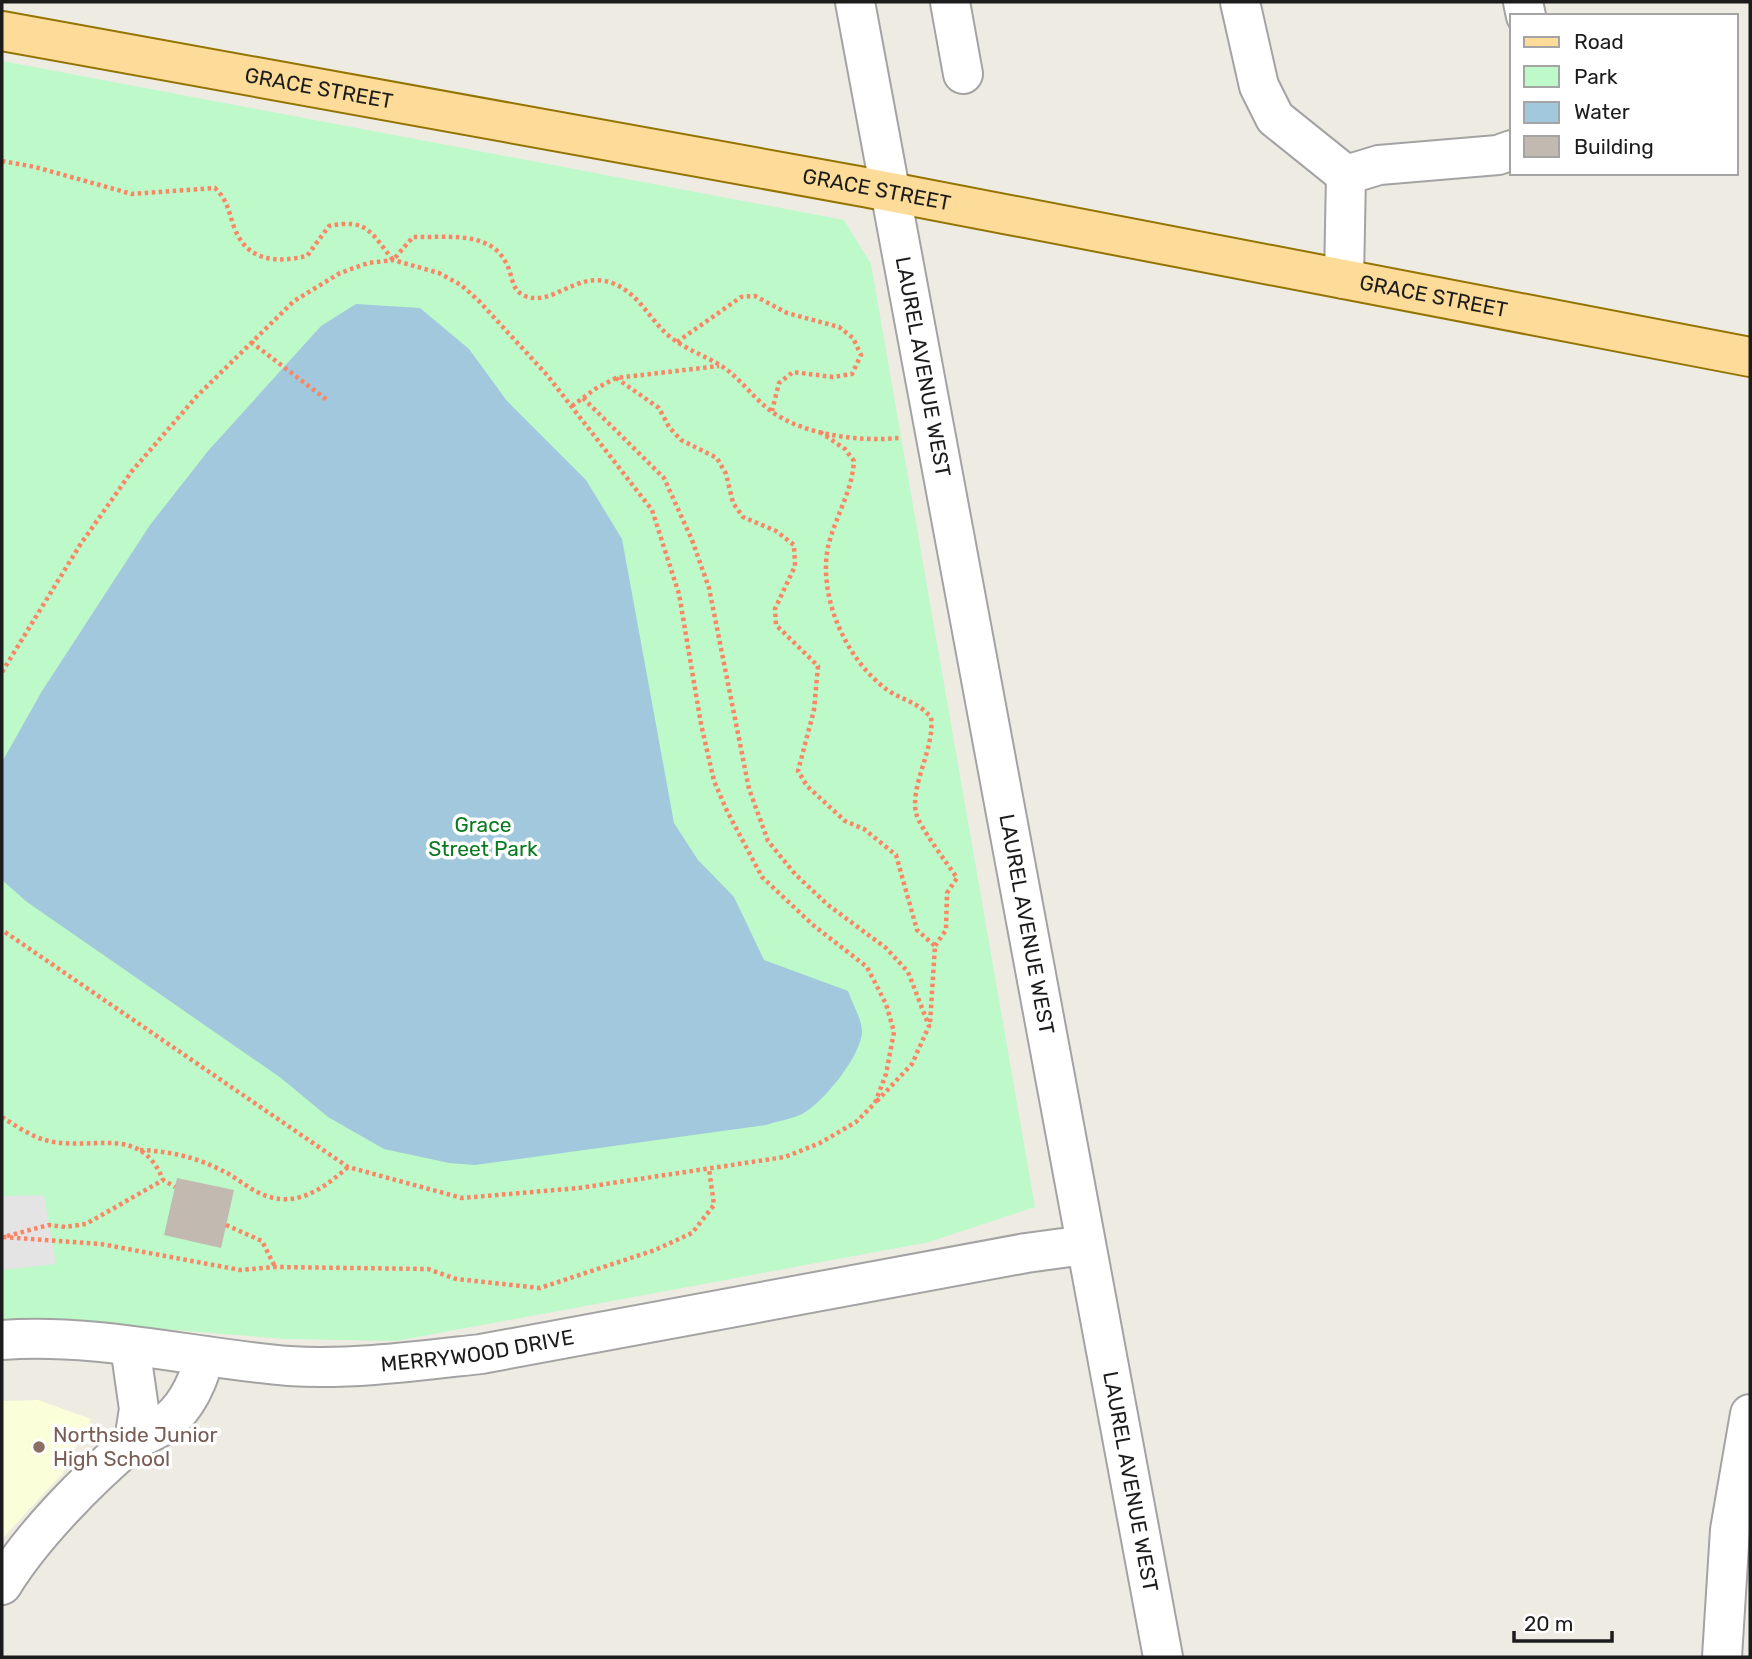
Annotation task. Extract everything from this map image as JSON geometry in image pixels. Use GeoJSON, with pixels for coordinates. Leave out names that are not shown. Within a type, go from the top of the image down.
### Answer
{"type":"FeatureCollection","features":[{"type":"Feature","properties":{"kind":"main road","name":"GRACE STREET"},"geometry":{"type":"LineString","coordinates":[[2,31],[888,192],[1750,357]]}},
{"type":"Feature","properties":{"kind":"street","name":"LAUREL AVENUE WEST"},"geometry":{"type":"LineString","coordinates":[[855,2],[888,192],[1163,1657]]}},
{"type":"Feature","properties":{"kind":"street"},"geometry":{"type":"LineString","coordinates":[[950,2],[964,74]]}},
{"type":"Feature","properties":{"kind":"street"},"geometry":{"type":"LineString","coordinates":[[1240,2],[1259,86],[1275,118],[1346,175]]}},
{"type":"Feature","properties":{"kind":"street"},"geometry":{"type":"LineString","coordinates":[[1346,175],[1379,165],[1498,155],[1510,151]]}},
{"type":"Feature","properties":{"kind":"street"},"geometry":{"type":"LineString","coordinates":[[1344,279],[1346,175]]}},
{"type":"Feature","properties":{"kind":"street","name":"MERRYWOOD DRIVE"},"geometry":{"type":"LineString","coordinates":[[2,1340],[82,1339],[293,1366],[397,1363],[481,1354],[948,1270],[1026,1253],[1085,1245]]}},
{"type":"Feature","properties":{"kind":"street"},"geometry":{"type":"LineString","coordinates":[[130,1346],[139,1409],[134,1441]]}},
{"type":"Feature","properties":{"kind":"street"},"geometry":{"type":"LineString","coordinates":[[2,1585],[66,1507],[134,1441],[163,1426],[180,1408],[197,1384],[205,1356]]}},
{"type":"Feature","properties":{"kind":"street"},"geometry":{"type":"LineString","coordinates":[[1722,1657],[1730,1530],[1750,1414]]}},
{"type":"Feature","properties":{"kind":"path"},"geometry":{"type":"LineString","coordinates":[[2,162],[35,167],[132,194],[215,188],[228,202],[235,229],[252,253],[278,262],[307,256],[329,226],[351,222],[370,231],[393,260]]}},
{"type":"Feature","properties":{"kind":"path"},"geometry":{"type":"LineString","coordinates":[[393,260],[412,237],[472,238],[493,246],[506,261],[514,287],[526,296],[542,298],[581,280],[608,281],[636,296],[650,317],[677,342],[720,365],[772,411],[792,423],[819,432],[878,440],[907,436]]}},
{"type":"Feature","properties":{"kind":"path"},"geometry":{"type":"LineString","coordinates":[[2,672],[80,545],[132,471],[197,396],[294,301],[318,284],[368,263],[393,260],[439,273],[461,285],[547,375],[652,510],[679,594],[690,667],[714,781],[744,846],[762,877],[788,903],[867,967],[886,1004],[894,1032],[886,1074],[875,1102]]}},
{"type":"Feature","properties":{"kind":"path"},"geometry":{"type":"LineString","coordinates":[[677,342],[741,297],[755,296],[787,313],[839,327],[853,338],[861,355],[852,374],[833,377],[793,372],[779,383],[772,411]]}},
{"type":"Feature","properties":{"kind":"path"},"geometry":{"type":"LineString","coordinates":[[251,342],[327,400]]}},
{"type":"Feature","properties":{"kind":"path"},"geometry":{"type":"LineString","coordinates":[[572,407],[616,379],[720,365]]}},
{"type":"Feature","properties":{"kind":"path"},"geometry":{"type":"LineString","coordinates":[[616,379],[659,408],[669,427],[681,440],[717,458],[726,474],[733,503],[743,517],[776,531],[794,545],[795,566],[775,609],[776,625],[818,666],[814,710],[798,771],[807,786],[845,821],[864,829],[895,855],[917,930],[934,946]]}},
{"type":"Feature","properties":{"kind":"path"},"geometry":{"type":"LineString","coordinates":[[583,398],[664,478],[692,540],[709,588],[749,789],[768,841],[795,874],[828,905],[886,948],[908,972],[929,1026]]}},
{"type":"Feature","properties":{"kind":"path"},"geometry":{"type":"LineString","coordinates":[[2,930],[348,1167],[462,1198],[579,1188],[785,1157],[820,1143],[856,1122],[912,1064],[929,1026],[934,946],[946,930],[947,893],[957,878],[916,813],[916,798],[933,729],[931,717],[907,697],[889,691],[871,676],[834,618],[825,564],[853,476],[854,461],[845,449],[819,432]]}},
{"type":"Feature","properties":{"kind":"path"},"geometry":{"type":"LineString","coordinates":[[2,1116],[44,1140],[73,1143],[124,1142],[155,1161],[163,1180],[175,1186]]}},
{"type":"Feature","properties":{"kind":"path"},"geometry":{"type":"LineString","coordinates":[[139,1150],[170,1151],[222,1170],[270,1197],[300,1198],[324,1187],[348,1167]]}},
{"type":"Feature","properties":{"kind":"path"},"geometry":{"type":"LineString","coordinates":[[163,1180],[86,1224],[65,1227],[49,1225],[3,1237],[102,1244],[240,1270],[275,1267],[428,1269],[456,1279],[540,1288],[656,1250],[692,1233],[714,1205],[709,1169]]}},
{"type":"Feature","properties":{"kind":"path"},"geometry":{"type":"LineString","coordinates":[[226,1225],[262,1241],[275,1267]]}},
{"type":"Feature","properties":{"kind":"shaded area"},"geometry":{"type":"Polygon","coordinates":[[[44,1195],[56,1264],[2,1270],[2,1196],[44,1195]]]}},
{"type":"Feature","properties":{"kind":"shaded area","name":"Northside Junior High School"},"geometry":{"type":"Polygon","coordinates":[[[38,1400],[91,1419],[62,1474],[2,1539],[2,1401],[38,1400]]]}},
{"type":"Feature","properties":{"kind":"green space","name":"Grace Street Park"},"geometry":{"type":"Polygon","coordinates":[[[2,61],[844,220],[871,264],[1035,1207],[929,1242],[396,1341],[286,1339],[125,1326],[2,1325],[2,61]]]}},
{"type":"Feature","properties":{"kind":"water"},"geometry":{"type":"Polygon","coordinates":[[[356,304],[420,308],[469,349],[507,401],[586,480],[622,539],[674,823],[698,860],[734,897],[764,960],[848,991],[860,1022],[860,1042],[848,1066],[830,1090],[802,1114],[766,1125],[475,1165],[449,1163],[384,1149],[328,1117],[281,1078],[27,902],[2,880],[2,762],[42,691],[150,525],[208,451],[321,326],[356,304]]]}},
{"type":"Feature","properties":{"kind":"building"},"geometry":{"type":"Polygon","coordinates":[[[177,1178],[234,1190],[221,1248],[164,1235],[177,1178]]]}},
{"type":"Feature","properties":{"kind":"place","name":"Northside Junior High School"},"geometry":{"type":"Point","coordinates":[39,1447]}}]}
